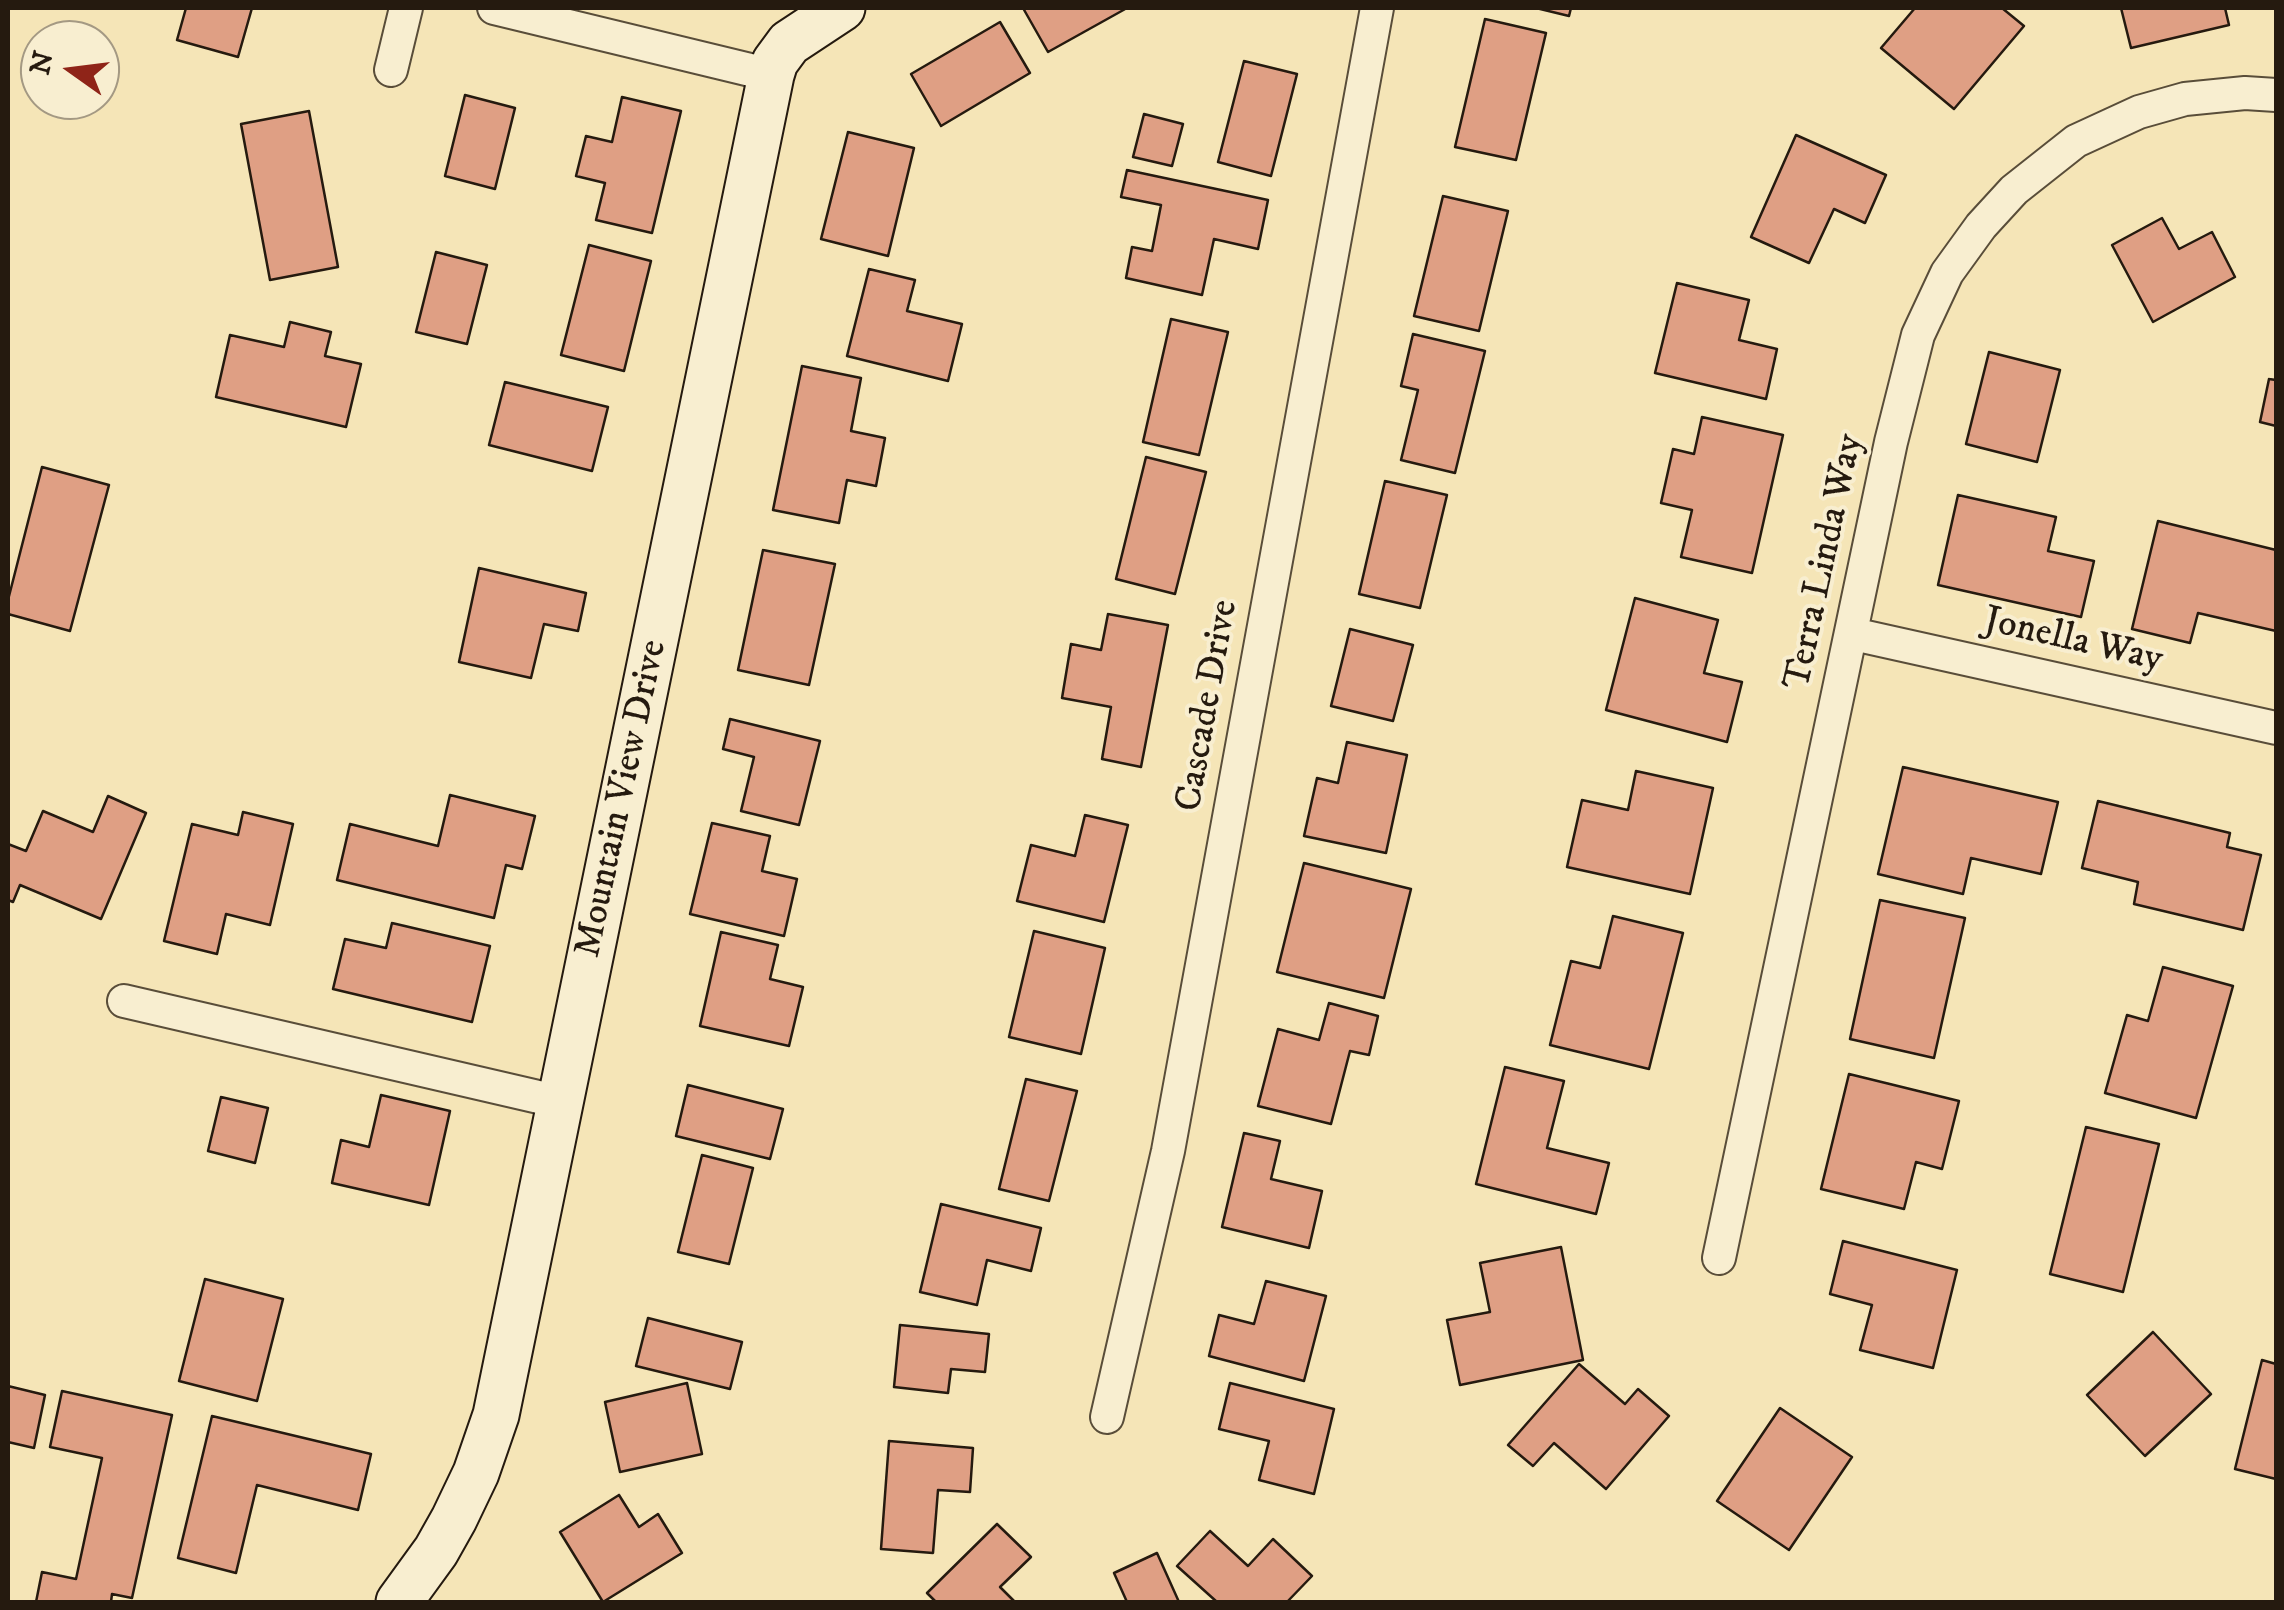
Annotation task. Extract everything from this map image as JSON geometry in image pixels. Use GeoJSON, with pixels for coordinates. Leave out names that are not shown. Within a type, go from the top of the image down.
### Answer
{"type":"FeatureCollection","features":[{"type":"Feature","properties":{"kind":"street"},"geometry":{"type":"LineString","coordinates":[[391,70],[406,8]]}},
{"type":"Feature","properties":{"kind":"street"},"geometry":{"type":"LineString","coordinates":[[494,8],[770,75]]}},
{"type":"Feature","properties":{"kind":"street","name":"Mountain View Drive"},"geometry":{"type":"LineString","coordinates":[[399,1602],[454,1519],[489,1437],[770,75],[774,62],[789,43],[842,8]]}},
{"type":"Feature","properties":{"kind":"street","name":"Cascade Drive"},"geometry":{"type":"LineString","coordinates":[[1108,1417],[1168,1151],[1376,8]]}},
{"type":"Feature","properties":{"kind":"street","name":"Terra Linda Way"},"geometry":{"type":"LineString","coordinates":[[1719,1258],[1891,442],[1918,335],[1947,273],[1980,226],[2014,190],[2076,141],[2139,112],[2185,99],[2245,93],[2276,95]]}},
{"type":"Feature","properties":{"kind":"street","name":"Jonella Way"},"geometry":{"type":"LineString","coordinates":[[1853,634],[2276,728]]}},
{"type":"Feature","properties":{"kind":"street"},"geometry":{"type":"LineString","coordinates":[[124,1001],[560,1102]]}},
{"type":"Feature","properties":{"kind":"building"},"geometry":{"type":"Polygon","coordinates":[[[186,8],[252,8],[238,57],[177,40],[186,8]]]}},
{"type":"Feature","properties":{"kind":"building"},"geometry":{"type":"Polygon","coordinates":[[[1023,8],[1127,8],[1048,52],[1023,8]]]}},
{"type":"Feature","properties":{"kind":"building"},"geometry":{"type":"Polygon","coordinates":[[[1536,8],[1571,8],[1569,16],[1536,8]]]}},
{"type":"Feature","properties":{"kind":"building"},"geometry":{"type":"Polygon","coordinates":[[[1915,8],[2002,8],[2024,26],[1954,109],[1881,48],[1915,8]]]}},
{"type":"Feature","properties":{"kind":"building"},"geometry":{"type":"Polygon","coordinates":[[[2121,8],[2225,8],[2229,25],[2131,48],[2121,8]]]}},
{"type":"Feature","properties":{"kind":"building"},"geometry":{"type":"Polygon","coordinates":[[[1485,19],[1546,33],[1516,160],[1455,147],[1485,19]]]}},
{"type":"Feature","properties":{"kind":"building"},"geometry":{"type":"Polygon","coordinates":[[[1000,22],[1030,73],[941,126],[911,74],[1000,22]]]}},
{"type":"Feature","properties":{"kind":"building"},"geometry":{"type":"Polygon","coordinates":[[[1244,61],[1297,74],[1271,176],[1218,162],[1244,61]]]}},
{"type":"Feature","properties":{"kind":"building"},"geometry":{"type":"Polygon","coordinates":[[[465,95],[515,108],[495,189],[445,176],[465,95]]]}},
{"type":"Feature","properties":{"kind":"building"},"geometry":{"type":"Polygon","coordinates":[[[622,97],[681,111],[652,233],[596,220],[605,183],[576,176],[586,136],[612,142],[622,97]]]}},
{"type":"Feature","properties":{"kind":"building"},"geometry":{"type":"Polygon","coordinates":[[[309,111],[338,267],[270,280],[241,124],[309,111]]]}},
{"type":"Feature","properties":{"kind":"building"},"geometry":{"type":"Polygon","coordinates":[[[1144,114],[1183,124],[1172,166],[1133,157],[1144,114]]]}},
{"type":"Feature","properties":{"kind":"building"},"geometry":{"type":"Polygon","coordinates":[[[848,132],[914,148],[888,256],[821,239],[848,132]]]}},
{"type":"Feature","properties":{"kind":"building"},"geometry":{"type":"Polygon","coordinates":[[[1796,135],[1886,175],[1865,223],[1834,209],[1809,263],[1751,237],[1796,135]]]}},
{"type":"Feature","properties":{"kind":"building"},"geometry":{"type":"Polygon","coordinates":[[[1127,170],[1268,200],[1258,249],[1214,239],[1202,295],[1126,278],[1132,247],[1152,251],[1161,205],[1121,197],[1127,170]]]}},
{"type":"Feature","properties":{"kind":"building"},"geometry":{"type":"Polygon","coordinates":[[[1443,196],[1508,211],[1479,331],[1414,316],[1443,196]]]}},
{"type":"Feature","properties":{"kind":"building"},"geometry":{"type":"Polygon","coordinates":[[[2162,218],[2179,249],[2212,232],[2235,277],[2153,322],[2112,245],[2162,218]]]}},
{"type":"Feature","properties":{"kind":"building"},"geometry":{"type":"Polygon","coordinates":[[[589,245],[651,261],[624,371],[561,355],[589,245]]]}},
{"type":"Feature","properties":{"kind":"building"},"geometry":{"type":"Polygon","coordinates":[[[436,252],[487,265],[467,344],[416,332],[436,252]]]}},
{"type":"Feature","properties":{"kind":"building"},"geometry":{"type":"Polygon","coordinates":[[[869,269],[915,280],[907,311],[962,324],[948,381],[847,356],[869,269]]]}},
{"type":"Feature","properties":{"kind":"building"},"geometry":{"type":"Polygon","coordinates":[[[1677,283],[1749,300],[1739,340],[1777,349],[1766,399],[1655,373],[1677,283]]]}},
{"type":"Feature","properties":{"kind":"building"},"geometry":{"type":"Polygon","coordinates":[[[1171,319],[1228,332],[1199,455],[1143,442],[1171,319]]]}},
{"type":"Feature","properties":{"kind":"building"},"geometry":{"type":"Polygon","coordinates":[[[290,322],[331,332],[325,356],[361,364],[346,427],[216,397],[230,335],[284,347],[290,322]]]}},
{"type":"Feature","properties":{"kind":"building"},"geometry":{"type":"Polygon","coordinates":[[[1413,334],[1485,351],[1455,473],[1401,460],[1418,390],[1401,386],[1413,334]]]}},
{"type":"Feature","properties":{"kind":"building"},"geometry":{"type":"Polygon","coordinates":[[[1989,352],[2060,370],[2037,462],[1966,444],[1989,352]]]}},
{"type":"Feature","properties":{"kind":"building"},"geometry":{"type":"Polygon","coordinates":[[[802,366],[861,378],[851,431],[885,438],[876,486],[847,480],[839,523],[773,510],[802,366]]]}},
{"type":"Feature","properties":{"kind":"building"},"geometry":{"type":"Polygon","coordinates":[[[2269,379],[2276,380],[2276,426],[2260,422],[2269,379]]]}},
{"type":"Feature","properties":{"kind":"building"},"geometry":{"type":"Polygon","coordinates":[[[505,382],[608,407],[592,471],[489,445],[505,382]]]}},
{"type":"Feature","properties":{"kind":"building"},"geometry":{"type":"Polygon","coordinates":[[[1702,417],[1783,435],[1752,573],[1681,557],[1692,510],[1661,503],[1673,449],[1694,454],[1702,417]]]}},
{"type":"Feature","properties":{"kind":"building"},"geometry":{"type":"Polygon","coordinates":[[[1146,457],[1206,472],[1175,594],[1116,579],[1146,457]]]}},
{"type":"Feature","properties":{"kind":"building"},"geometry":{"type":"Polygon","coordinates":[[[42,467],[109,485],[70,631],[8,614],[8,600],[42,467]]]}},
{"type":"Feature","properties":{"kind":"building"},"geometry":{"type":"Polygon","coordinates":[[[1385,481],[1447,495],[1420,608],[1359,594],[1385,481]]]}},
{"type":"Feature","properties":{"kind":"building"},"geometry":{"type":"Polygon","coordinates":[[[1958,495],[2056,517],[2048,551],[2094,561],[2081,617],[1938,585],[1958,495]]]}},
{"type":"Feature","properties":{"kind":"building"},"geometry":{"type":"Polygon","coordinates":[[[2158,521],[2276,550],[2276,631],[2198,613],[2190,643],[2132,629],[2158,521]]]}},
{"type":"Feature","properties":{"kind":"building"},"geometry":{"type":"Polygon","coordinates":[[[763,550],[835,564],[809,685],[738,670],[763,550]]]}},
{"type":"Feature","properties":{"kind":"building"},"geometry":{"type":"Polygon","coordinates":[[[479,568],[586,593],[578,631],[544,624],[531,678],[459,662],[479,568]]]}},
{"type":"Feature","properties":{"kind":"building"},"geometry":{"type":"Polygon","coordinates":[[[1635,598],[1718,620],[1704,673],[1742,682],[1727,742],[1606,710],[1635,598]]]}},
{"type":"Feature","properties":{"kind":"building"},"geometry":{"type":"Polygon","coordinates":[[[1108,614],[1168,625],[1141,767],[1102,759],[1111,707],[1062,698],[1071,644],[1101,650],[1108,614]]]}},
{"type":"Feature","properties":{"kind":"building"},"geometry":{"type":"Polygon","coordinates":[[[1350,629],[1413,645],[1393,721],[1331,706],[1350,629]]]}},
{"type":"Feature","properties":{"kind":"building"},"geometry":{"type":"Polygon","coordinates":[[[730,719],[820,741],[799,825],[741,811],[754,757],[723,749],[730,719]]]}},
{"type":"Feature","properties":{"kind":"building"},"geometry":{"type":"Polygon","coordinates":[[[1347,742],[1407,755],[1386,853],[1304,836],[1317,778],[1338,783],[1347,742]]]}},
{"type":"Feature","properties":{"kind":"building"},"geometry":{"type":"Polygon","coordinates":[[[1903,767],[2058,802],[2041,874],[1971,858],[1963,894],[1878,874],[1903,767]]]}},
{"type":"Feature","properties":{"kind":"building"},"geometry":{"type":"Polygon","coordinates":[[[1636,771],[1713,788],[1690,894],[1567,867],[1582,800],[1628,810],[1636,771]]]}},
{"type":"Feature","properties":{"kind":"building"},"geometry":{"type":"Polygon","coordinates":[[[450,795],[535,816],[522,869],[506,865],[494,918],[337,880],[350,824],[438,846],[450,795]]]}},
{"type":"Feature","properties":{"kind":"building"},"geometry":{"type":"Polygon","coordinates":[[[108,796],[146,813],[101,919],[20,885],[13,902],[8,900],[8,844],[26,851],[43,811],[93,832],[108,796]]]}},
{"type":"Feature","properties":{"kind":"building"},"geometry":{"type":"Polygon","coordinates":[[[2098,801],[2230,833],[2227,847],[2261,855],[2243,930],[2134,904],[2138,882],[2082,868],[2098,801]]]}},
{"type":"Feature","properties":{"kind":"building"},"geometry":{"type":"Polygon","coordinates":[[[243,812],[293,824],[270,925],[226,914],[217,954],[164,941],[192,824],[238,835],[243,812]]]}},
{"type":"Feature","properties":{"kind":"building"},"geometry":{"type":"Polygon","coordinates":[[[1085,815],[1128,825],[1104,922],[1017,901],[1031,845],[1075,856],[1085,815]]]}},
{"type":"Feature","properties":{"kind":"building"},"geometry":{"type":"Polygon","coordinates":[[[712,823],[770,836],[762,871],[797,879],[784,936],[690,914],[712,823]]]}},
{"type":"Feature","properties":{"kind":"building"},"geometry":{"type":"Polygon","coordinates":[[[1304,863],[1411,889],[1384,998],[1277,972],[1304,863]]]}},
{"type":"Feature","properties":{"kind":"building"},"geometry":{"type":"Polygon","coordinates":[[[1880,900],[1965,918],[1934,1058],[1850,1039],[1880,900]]]}},
{"type":"Feature","properties":{"kind":"building"},"geometry":{"type":"Polygon","coordinates":[[[1613,916],[1683,933],[1649,1069],[1550,1045],[1571,961],[1600,968],[1613,916]]]}},
{"type":"Feature","properties":{"kind":"building"},"geometry":{"type":"Polygon","coordinates":[[[392,923],[490,946],[472,1022],[333,989],[345,939],[386,948],[392,923]]]}},
{"type":"Feature","properties":{"kind":"building"},"geometry":{"type":"Polygon","coordinates":[[[1034,931],[1105,948],[1081,1054],[1009,1037],[1034,931]]]}},
{"type":"Feature","properties":{"kind":"building"},"geometry":{"type":"Polygon","coordinates":[[[721,932],[778,945],[770,979],[803,987],[789,1046],[700,1026],[721,932]]]}},
{"type":"Feature","properties":{"kind":"building"},"geometry":{"type":"Polygon","coordinates":[[[2163,967],[2233,986],[2196,1118],[2105,1093],[2127,1015],[2148,1021],[2163,967]]]}},
{"type":"Feature","properties":{"kind":"building"},"geometry":{"type":"Polygon","coordinates":[[[1329,1003],[1378,1016],[1369,1055],[1350,1051],[1331,1124],[1258,1106],[1278,1029],[1319,1040],[1329,1003]]]}},
{"type":"Feature","properties":{"kind":"building"},"geometry":{"type":"Polygon","coordinates":[[[1505,1067],[1564,1081],[1547,1148],[1609,1163],[1596,1214],[1476,1184],[1505,1067]]]}},
{"type":"Feature","properties":{"kind":"building"},"geometry":{"type":"Polygon","coordinates":[[[1849,1074],[1959,1101],[1942,1169],[1916,1162],[1904,1209],[1821,1189],[1849,1074]]]}},
{"type":"Feature","properties":{"kind":"building"},"geometry":{"type":"Polygon","coordinates":[[[1026,1079],[1077,1091],[1049,1201],[999,1189],[1026,1079]]]}},
{"type":"Feature","properties":{"kind":"building"},"geometry":{"type":"Polygon","coordinates":[[[688,1085],[783,1109],[770,1159],[676,1136],[688,1085]]]}},
{"type":"Feature","properties":{"kind":"building"},"geometry":{"type":"Polygon","coordinates":[[[381,1095],[450,1111],[429,1205],[332,1183],[341,1140],[369,1147],[381,1095]]]}},
{"type":"Feature","properties":{"kind":"building"},"geometry":{"type":"Polygon","coordinates":[[[221,1097],[268,1108],[255,1163],[208,1151],[221,1097]]]}},
{"type":"Feature","properties":{"kind":"building"},"geometry":{"type":"Polygon","coordinates":[[[2086,1127],[2159,1144],[2123,1292],[2050,1274],[2086,1127]]]}},
{"type":"Feature","properties":{"kind":"building"},"geometry":{"type":"Polygon","coordinates":[[[1244,1133],[1280,1141],[1271,1179],[1322,1191],[1309,1248],[1222,1227],[1244,1133]]]}},
{"type":"Feature","properties":{"kind":"building"},"geometry":{"type":"Polygon","coordinates":[[[702,1155],[753,1168],[729,1264],[678,1252],[702,1155]]]}},
{"type":"Feature","properties":{"kind":"building"},"geometry":{"type":"Polygon","coordinates":[[[941,1204],[1041,1228],[1031,1271],[987,1260],[977,1305],[920,1292],[941,1204]]]}},
{"type":"Feature","properties":{"kind":"building"},"geometry":{"type":"Polygon","coordinates":[[[1843,1241],[1957,1270],[1933,1368],[1860,1350],[1872,1305],[1830,1294],[1843,1241]]]}},
{"type":"Feature","properties":{"kind":"building"},"geometry":{"type":"Polygon","coordinates":[[[1561,1247],[1583,1360],[1460,1385],[1447,1320],[1490,1312],[1480,1263],[1561,1247]]]}},
{"type":"Feature","properties":{"kind":"building"},"geometry":{"type":"Polygon","coordinates":[[[205,1279],[283,1299],[257,1401],[179,1381],[205,1279]]]}},
{"type":"Feature","properties":{"kind":"building"},"geometry":{"type":"Polygon","coordinates":[[[1266,1281],[1326,1296],[1304,1381],[1209,1356],[1219,1315],[1254,1324],[1266,1281]]]}},
{"type":"Feature","properties":{"kind":"building"},"geometry":{"type":"Polygon","coordinates":[[[648,1318],[742,1342],[730,1389],[636,1366],[648,1318]]]}},
{"type":"Feature","properties":{"kind":"building"},"geometry":{"type":"Polygon","coordinates":[[[900,1325],[989,1334],[985,1372],[951,1369],[948,1393],[894,1387],[900,1325]]]}},
{"type":"Feature","properties":{"kind":"building"},"geometry":{"type":"Polygon","coordinates":[[[2153,1332],[2211,1394],[2145,1456],[2087,1395],[2153,1332]]]}},
{"type":"Feature","properties":{"kind":"building"},"geometry":{"type":"Polygon","coordinates":[[[2262,1360],[2276,1364],[2276,1479],[2235,1469],[2262,1360]]]}},
{"type":"Feature","properties":{"kind":"building"},"geometry":{"type":"Polygon","coordinates":[[[1579,1364],[1625,1404],[1638,1389],[1669,1416],[1606,1489],[1554,1443],[1533,1466],[1508,1445],[1579,1364]]]}},
{"type":"Feature","properties":{"kind":"building"},"geometry":{"type":"Polygon","coordinates":[[[687,1383],[702,1454],[620,1472],[605,1402],[687,1383]]]}},
{"type":"Feature","properties":{"kind":"building"},"geometry":{"type":"Polygon","coordinates":[[[1230,1383],[1334,1409],[1314,1494],[1259,1480],[1269,1441],[1219,1429],[1230,1383]]]}},
{"type":"Feature","properties":{"kind":"building"},"geometry":{"type":"Polygon","coordinates":[[[8,1386],[45,1395],[34,1448],[8,1442],[8,1386]]]}},
{"type":"Feature","properties":{"kind":"building"},"geometry":{"type":"Polygon","coordinates":[[[62,1391],[172,1415],[132,1598],[112,1594],[111,1602],[36,1602],[42,1572],[76,1579],[102,1458],[50,1447],[62,1391]]]}},
{"type":"Feature","properties":{"kind":"building"},"geometry":{"type":"Polygon","coordinates":[[[1780,1408],[1852,1457],[1789,1550],[1717,1501],[1780,1408]]]}},
{"type":"Feature","properties":{"kind":"building"},"geometry":{"type":"Polygon","coordinates":[[[212,1416],[371,1454],[358,1510],[257,1485],[236,1573],[178,1558],[212,1416]]]}},
{"type":"Feature","properties":{"kind":"building"},"geometry":{"type":"Polygon","coordinates":[[[889,1441],[973,1448],[970,1492],[938,1490],[933,1553],[881,1549],[889,1441]]]}},
{"type":"Feature","properties":{"kind":"building"},"geometry":{"type":"Polygon","coordinates":[[[619,1495],[639,1527],[658,1514],[682,1553],[603,1602],[560,1532],[619,1495]]]}},
{"type":"Feature","properties":{"kind":"building"},"geometry":{"type":"Polygon","coordinates":[[[997,1524],[1031,1557],[1000,1587],[1015,1602],[936,1602],[927,1593],[997,1524]]]}},
{"type":"Feature","properties":{"kind":"building"},"geometry":{"type":"Polygon","coordinates":[[[1210,1531],[1248,1566],[1273,1539],[1312,1576],[1287,1602],[1217,1602],[1177,1566],[1210,1531]]]}},
{"type":"Feature","properties":{"kind":"building"},"geometry":{"type":"Polygon","coordinates":[[[1157,1553],[1179,1602],[1127,1602],[1114,1573],[1157,1553]]]}}]}
